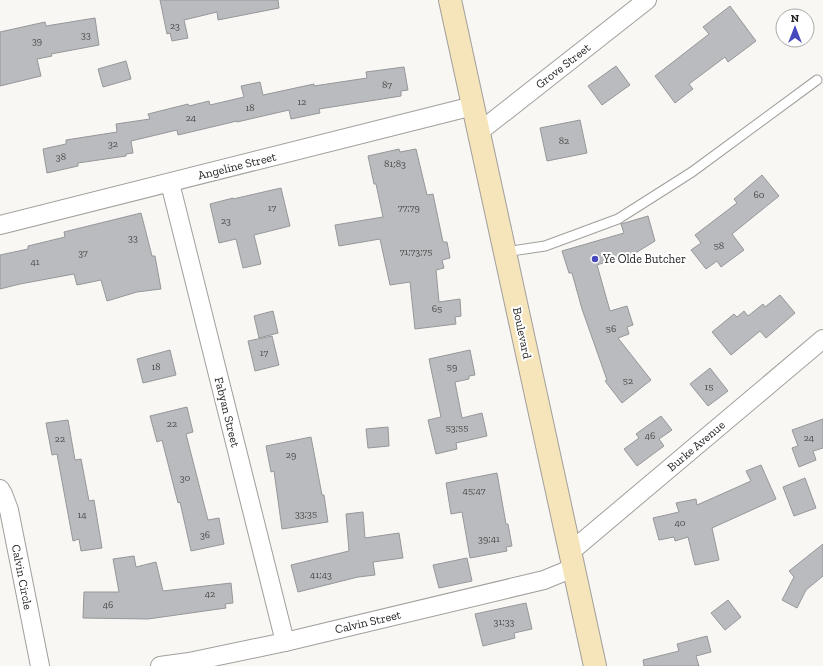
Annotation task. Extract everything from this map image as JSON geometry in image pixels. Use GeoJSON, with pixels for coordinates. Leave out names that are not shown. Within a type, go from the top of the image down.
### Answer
{"type":"FeatureCollection","features":[{"type":"Feature","properties":{"kind":"main road","name":"Boulevard"},"geometry":{"type":"LineString","coordinates":[[450,0],[595,666]]}},
{"type":"Feature","properties":{"kind":"street","name":"Grove Street"},"geometry":{"type":"LineString","coordinates":[[479,132],[647,0]]}},
{"type":"Feature","properties":{"kind":"street","name":"Angeline Street"},"geometry":{"type":"LineString","coordinates":[[0,225],[473,106]]}},
{"type":"Feature","properties":{"kind":"street","name":"Fabyan Street"},"geometry":{"type":"LineString","coordinates":[[170,183],[285,642]]}},
{"type":"Feature","properties":{"kind":"street","name":"Burke Avenue"},"geometry":{"type":"LineString","coordinates":[[571,561],[823,339]]}},
{"type":"Feature","properties":{"kind":"street","name":"Calvin Circle"},"geometry":{"type":"LineString","coordinates":[[0,489],[9,510],[40,666]]}},
{"type":"Feature","properties":{"kind":"street","name":"Calvin Street"},"geometry":{"type":"LineString","coordinates":[[160,666],[188,662],[285,642],[544,580],[571,561]]}},
{"type":"Feature","properties":{"kind":"lane"},"geometry":{"type":"LineString","coordinates":[[505,252],[545,246],[618,220],[692,172],[817,80]]}},
{"type":"Feature","properties":{"kind":"building"},"geometry":{"type":"Polygon","coordinates":[[[160,0],[278,0],[279,8],[218,20],[217,12],[184,20],[188,38],[172,41],[170,33],[167,34],[160,0]]]}},
{"type":"Feature","properties":{"kind":"building"},"geometry":{"type":"Polygon","coordinates":[[[730,6],[756,41],[728,62],[725,57],[689,84],[693,89],[675,103],[655,76],[709,34],[703,27],[730,6]]]}},
{"type":"Feature","properties":{"kind":"building"},"geometry":{"type":"Polygon","coordinates":[[[95,18],[99,45],[51,54],[52,56],[37,59],[41,76],[0,86],[0,32],[45,22],[46,26],[95,18]]]}},
{"type":"Feature","properties":{"kind":"building"},"geometry":{"type":"Polygon","coordinates":[[[126,61],[131,79],[103,87],[98,69],[126,61]]]}},
{"type":"Feature","properties":{"kind":"building"},"geometry":{"type":"Polygon","coordinates":[[[616,66],[630,85],[602,105],[588,86],[616,66]]]}},
{"type":"Feature","properties":{"kind":"building"},"geometry":{"type":"Polygon","coordinates":[[[404,67],[408,90],[401,91],[401,96],[319,109],[320,113],[291,119],[289,110],[178,135],[177,130],[131,141],[133,153],[126,154],[126,156],[78,163],[78,166],[47,173],[43,149],[66,144],[66,140],[117,132],[116,124],[150,119],[148,114],[188,104],[189,106],[209,101],[210,105],[244,97],[241,86],[260,82],[263,95],[314,84],[314,86],[367,78],[366,72],[404,67]]]}},
{"type":"Feature","properties":{"kind":"building"},"geometry":{"type":"Polygon","coordinates":[[[580,120],[587,153],[547,161],[540,128],[580,120]]]}},
{"type":"Feature","properties":{"kind":"building"},"geometry":{"type":"Polygon","coordinates":[[[399,149],[400,152],[416,149],[427,195],[433,194],[443,242],[447,242],[450,258],[442,260],[444,268],[436,270],[439,302],[460,299],[461,316],[455,317],[456,324],[415,329],[410,282],[390,285],[380,239],[339,246],[335,225],[383,217],[368,156],[399,149]]]}},
{"type":"Feature","properties":{"kind":"building"},"geometry":{"type":"Polygon","coordinates":[[[762,175],[779,196],[732,234],[744,250],[721,267],[717,261],[706,269],[691,250],[701,243],[695,235],[737,203],[734,199],[762,175]]]}},
{"type":"Feature","properties":{"kind":"building"},"geometry":{"type":"Polygon","coordinates":[[[281,188],[290,226],[254,235],[261,264],[243,268],[236,239],[219,243],[210,204],[281,188]]]}},
{"type":"Feature","properties":{"kind":"building"},"geometry":{"type":"Polygon","coordinates":[[[141,213],[152,256],[155,256],[161,289],[137,292],[107,301],[101,280],[77,285],[74,274],[0,289],[0,255],[28,249],[28,246],[65,237],[64,232],[141,213]]]}},
{"type":"Feature","properties":{"kind":"building"},"geometry":{"type":"Polygon","coordinates":[[[648,216],[655,241],[629,257],[627,255],[597,265],[610,311],[627,306],[633,325],[627,327],[629,334],[618,338],[651,380],[622,403],[605,381],[607,380],[582,309],[572,273],[569,273],[562,251],[624,233],[621,224],[648,216]]]}},
{"type":"Feature","properties":{"kind":"building"},"geometry":{"type":"Polygon","coordinates":[[[780,295],[795,313],[766,338],[760,331],[731,355],[712,332],[734,314],[737,317],[744,311],[748,316],[763,304],[765,307],[780,295]]]}},
{"type":"Feature","properties":{"kind":"building"},"geometry":{"type":"Polygon","coordinates":[[[273,311],[278,333],[259,338],[254,316],[273,311]]]}},
{"type":"Feature","properties":{"kind":"building"},"geometry":{"type":"Polygon","coordinates":[[[272,336],[279,365],[255,371],[248,341],[272,336]]]}},
{"type":"Feature","properties":{"kind":"building"},"geometry":{"type":"Polygon","coordinates":[[[170,350],[176,375],[143,383],[137,359],[170,350]]]}},
{"type":"Feature","properties":{"kind":"building"},"geometry":{"type":"Polygon","coordinates":[[[470,350],[475,375],[469,376],[469,379],[455,382],[462,418],[482,413],[487,436],[456,443],[457,449],[436,454],[428,420],[441,417],[429,359],[470,350]]]}},
{"type":"Feature","properties":{"kind":"building"},"geometry":{"type":"Polygon","coordinates":[[[710,368],[728,391],[708,406],[690,384],[710,368]]]}},
{"type":"Feature","properties":{"kind":"building"},"geometry":{"type":"Polygon","coordinates":[[[187,407],[193,432],[186,434],[208,520],[219,518],[224,544],[191,551],[180,502],[178,503],[162,440],[157,442],[150,416],[187,407]]]}},
{"type":"Feature","properties":{"kind":"building"},"geometry":{"type":"Polygon","coordinates":[[[661,416],[672,430],[659,439],[664,446],[637,466],[624,449],[639,438],[636,434],[661,416]]]}},
{"type":"Feature","properties":{"kind":"building"},"geometry":{"type":"Polygon","coordinates":[[[823,419],[823,448],[813,451],[816,460],[799,467],[792,448],[798,446],[792,430],[823,419]]]}},
{"type":"Feature","properties":{"kind":"building"},"geometry":{"type":"Polygon","coordinates":[[[68,420],[75,460],[81,459],[89,501],[94,500],[102,548],[81,551],[79,539],[73,541],[57,454],[52,455],[46,423],[68,420]]]}},
{"type":"Feature","properties":{"kind":"building"},"geometry":{"type":"Polygon","coordinates":[[[388,427],[389,446],[368,448],[366,429],[388,427]]]}},
{"type":"Feature","properties":{"kind":"building"},"geometry":{"type":"Polygon","coordinates":[[[311,437],[322,495],[324,495],[328,522],[282,529],[274,471],[271,472],[266,446],[311,437]]]}},
{"type":"Feature","properties":{"kind":"building"},"geometry":{"type":"Polygon","coordinates":[[[761,465],[776,499],[712,528],[719,560],[695,565],[688,537],[675,541],[674,537],[659,540],[653,518],[679,512],[676,503],[696,499],[697,505],[751,481],[746,471],[761,465]]]}},
{"type":"Feature","properties":{"kind":"building"},"geometry":{"type":"Polygon","coordinates":[[[497,473],[506,524],[508,524],[512,546],[506,547],[507,551],[470,558],[462,512],[451,514],[446,483],[497,473]]]}},
{"type":"Feature","properties":{"kind":"building"},"geometry":{"type":"Polygon","coordinates":[[[805,478],[816,508],[794,516],[783,487],[805,478]]]}},
{"type":"Feature","properties":{"kind":"building"},"geometry":{"type":"Polygon","coordinates":[[[363,512],[365,538],[399,533],[403,558],[373,562],[375,575],[358,577],[298,592],[291,565],[349,551],[346,514],[363,512]]]}},
{"type":"Feature","properties":{"kind":"building"},"geometry":{"type":"Polygon","coordinates":[[[823,544],[823,576],[806,590],[797,608],[782,600],[794,577],[789,571],[823,544]]]}},
{"type":"Feature","properties":{"kind":"building"},"geometry":{"type":"Polygon","coordinates":[[[134,556],[136,567],[156,562],[163,591],[231,583],[233,603],[225,604],[226,608],[148,619],[83,618],[84,592],[119,592],[113,559],[134,556]]]}},
{"type":"Feature","properties":{"kind":"building"},"geometry":{"type":"Polygon","coordinates":[[[467,558],[472,581],[439,588],[433,565],[467,558]]]}},
{"type":"Feature","properties":{"kind":"building"},"geometry":{"type":"Polygon","coordinates":[[[728,600],[741,617],[725,630],[711,613],[728,600]]]}},
{"type":"Feature","properties":{"kind":"building"},"geometry":{"type":"Polygon","coordinates":[[[526,603],[532,629],[514,633],[515,638],[483,646],[475,614],[526,603]]]}},
{"type":"Feature","properties":{"kind":"building"},"geometry":{"type":"Polygon","coordinates":[[[707,636],[711,652],[696,656],[699,666],[644,666],[643,660],[679,651],[677,644],[707,636]]]}},
{"type":"Feature","properties":{"kind":"place","name":"Ye Olde Butcher"},"geometry":{"type":"Point","coordinates":[595,259]}}]}
